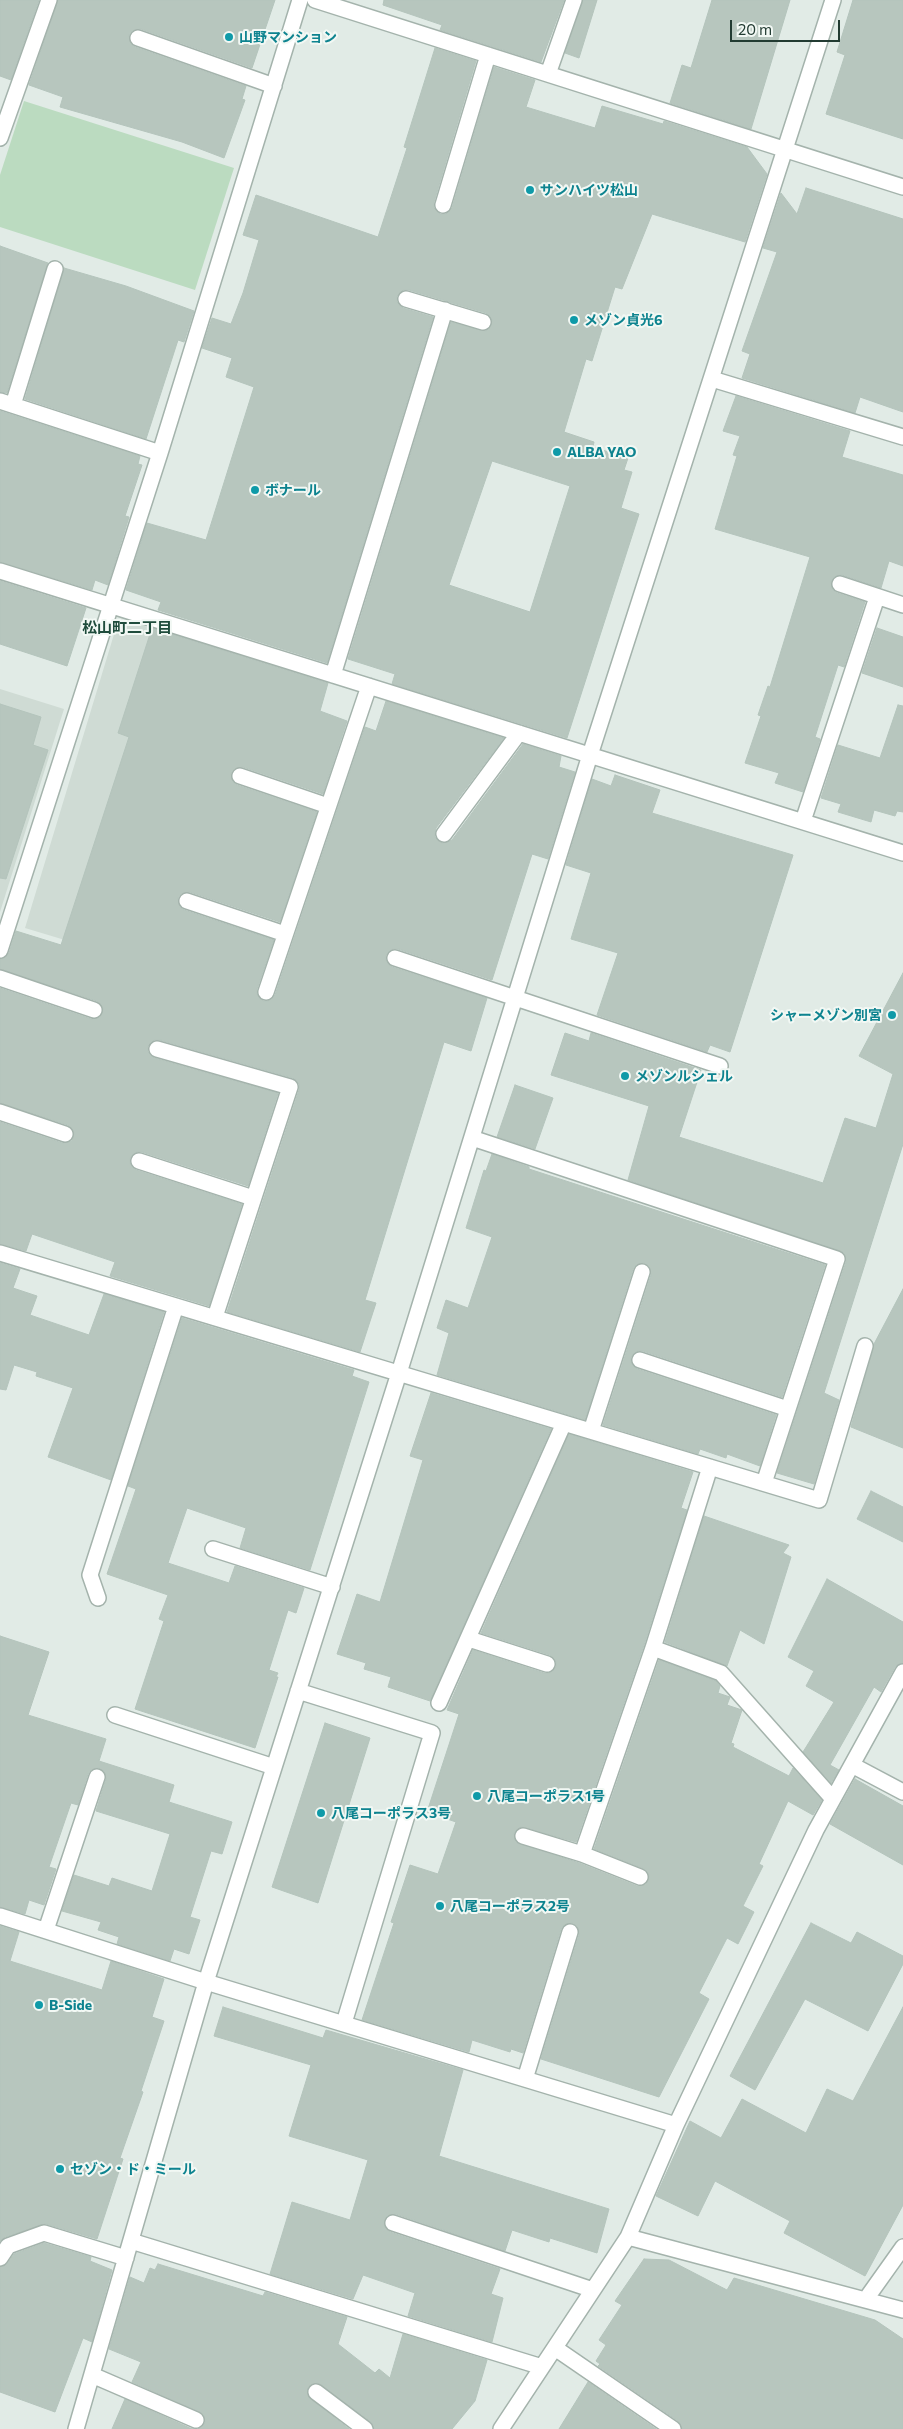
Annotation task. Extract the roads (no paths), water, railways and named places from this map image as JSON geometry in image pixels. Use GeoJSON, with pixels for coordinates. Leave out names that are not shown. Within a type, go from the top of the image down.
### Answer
{"type":"FeatureCollection","features":[{"type":"Feature","properties":{"kind":"street"},"geometry":{"type":"LineString","coordinates":[[0,138],[49,0]]}},
{"type":"Feature","properties":{"kind":"street"},"geometry":{"type":"LineString","coordinates":[[0,950],[160,453],[300,0]]}},
{"type":"Feature","properties":{"kind":"street"},"geometry":{"type":"LineString","coordinates":[[314,0],[903,187]]}},
{"type":"Feature","properties":{"kind":"street"},"geometry":{"type":"LineString","coordinates":[[548,74],[574,0]]}},
{"type":"Feature","properties":{"kind":"street"},"geometry":{"type":"LineString","coordinates":[[76,2429],[206,1982],[399,1373],[590,755],[786,150],[832,0]]}},
{"type":"Feature","properties":{"kind":"street"},"geometry":{"type":"LineString","coordinates":[[138,38],[274,86]]}},
{"type":"Feature","properties":{"kind":"street"},"geometry":{"type":"LineString","coordinates":[[442,206],[488,55]]}},
{"type":"Feature","properties":{"kind":"street"},"geometry":{"type":"LineString","coordinates":[[55,269],[6,403],[160,453]]}},
{"type":"Feature","properties":{"kind":"street"},"geometry":{"type":"LineString","coordinates":[[406,299],[483,322]]}},
{"type":"Feature","properties":{"kind":"street"},"geometry":{"type":"LineString","coordinates":[[333,675],[445,310]]}},
{"type":"Feature","properties":{"kind":"street"},"geometry":{"type":"LineString","coordinates":[[712,379],[903,437]]}},
{"type":"Feature","properties":{"kind":"street"},"geometry":{"type":"LineString","coordinates":[[0,571],[903,853]]}},
{"type":"Feature","properties":{"kind":"street"},"geometry":{"type":"LineString","coordinates":[[840,584],[903,605]]}},
{"type":"Feature","properties":{"kind":"street"},"geometry":{"type":"LineString","coordinates":[[803,821],[877,597]]}},
{"type":"Feature","properties":{"kind":"street"},"geometry":{"type":"LineString","coordinates":[[266,992],[369,686]]}},
{"type":"Feature","properties":{"kind":"street"},"geometry":{"type":"LineString","coordinates":[[444,834],[519,733]]}},
{"type":"Feature","properties":{"kind":"street"},"geometry":{"type":"LineString","coordinates":[[240,776],[328,806]]}},
{"type":"Feature","properties":{"kind":"street"},"geometry":{"type":"LineString","coordinates":[[187,901],[285,934]]}},
{"type":"Feature","properties":{"kind":"street"},"geometry":{"type":"LineString","coordinates":[[395,958],[720,1066]]}},
{"type":"Feature","properties":{"kind":"street"},"geometry":{"type":"LineString","coordinates":[[0,978],[94,1010]]}},
{"type":"Feature","properties":{"kind":"street"},"geometry":{"type":"LineString","coordinates":[[157,1048],[290,1087],[215,1317]]}},
{"type":"Feature","properties":{"kind":"street"},"geometry":{"type":"LineString","coordinates":[[0,1112],[64,1134]]}},
{"type":"Feature","properties":{"kind":"street"},"geometry":{"type":"LineString","coordinates":[[472,1138],[837,1259],[764,1483]]}},
{"type":"Feature","properties":{"kind":"street"},"geometry":{"type":"LineString","coordinates":[[139,1161],[254,1198]]}},
{"type":"Feature","properties":{"kind":"street"},"geometry":{"type":"LineString","coordinates":[[0,1253],[818,1500],[865,1346]]}},
{"type":"Feature","properties":{"kind":"street"},"geometry":{"type":"LineString","coordinates":[[591,1431],[642,1272]]}},
{"type":"Feature","properties":{"kind":"street"},"geometry":{"type":"LineString","coordinates":[[98,1598],[90,1576],[176,1306]]}},
{"type":"Feature","properties":{"kind":"street"},"geometry":{"type":"LineString","coordinates":[[640,1360],[788,1409]]}},
{"type":"Feature","properties":{"kind":"street"},"geometry":{"type":"LineString","coordinates":[[439,1703],[564,1423]]}},
{"type":"Feature","properties":{"kind":"street"},"geometry":{"type":"LineString","coordinates":[[582,1854],[653,1648],[710,1467]]}},
{"type":"Feature","properties":{"kind":"street"},"geometry":{"type":"LineString","coordinates":[[213,1549],[332,1587]]}},
{"type":"Feature","properties":{"kind":"street"},"geometry":{"type":"LineString","coordinates":[[469,1639],[547,1664]]}},
{"type":"Feature","properties":{"kind":"street"},"geometry":{"type":"LineString","coordinates":[[653,1648],[721,1673],[833,1799]]}},
{"type":"Feature","properties":{"kind":"street"},"geometry":{"type":"LineString","coordinates":[[501,2429],[628,2237],[676,2125],[816,1830],[903,1672]]}},
{"type":"Feature","properties":{"kind":"street"},"geometry":{"type":"LineString","coordinates":[[298,1692],[432,1733],[344,2023]]}},
{"type":"Feature","properties":{"kind":"street"},"geometry":{"type":"LineString","coordinates":[[115,1715],[274,1767]]}},
{"type":"Feature","properties":{"kind":"street"},"geometry":{"type":"LineString","coordinates":[[852,1764],[903,1792]]}},
{"type":"Feature","properties":{"kind":"street"},"geometry":{"type":"LineString","coordinates":[[46,1930],[97,1777]]}},
{"type":"Feature","properties":{"kind":"street"},"geometry":{"type":"LineString","coordinates":[[522,1836],[582,1854],[640,1877]]}},
{"type":"Feature","properties":{"kind":"street"},"geometry":{"type":"LineString","coordinates":[[0,1916],[206,1982],[676,2125]]}},
{"type":"Feature","properties":{"kind":"street"},"geometry":{"type":"LineString","coordinates":[[525,2079],[570,1932]]}},
{"type":"Feature","properties":{"kind":"street"},"geometry":{"type":"LineString","coordinates":[[393,2223],[593,2290]]}},
{"type":"Feature","properties":{"kind":"street"},"geometry":{"type":"LineString","coordinates":[[0,2258],[8,2246],[44,2233],[126,2258]]}},
{"type":"Feature","properties":{"kind":"street"},"geometry":{"type":"LineString","coordinates":[[628,2237],[903,2310]]}},
{"type":"Feature","properties":{"kind":"street"},"geometry":{"type":"LineString","coordinates":[[131,2241],[542,2367]]}},
{"type":"Feature","properties":{"kind":"street"},"geometry":{"type":"LineString","coordinates":[[866,2299],[903,2247]]}},
{"type":"Feature","properties":{"kind":"street"},"geometry":{"type":"LineString","coordinates":[[554,2348],[673,2429]]}},
{"type":"Feature","properties":{"kind":"street"},"geometry":{"type":"LineString","coordinates":[[92,2375],[196,2420]]}},
{"type":"Feature","properties":{"kind":"street"},"geometry":{"type":"LineString","coordinates":[[316,2392],[365,2429]]}},
{"type":"Feature","properties":{"kind":"place","name":"山野マンション"},"geometry":{"type":"Point","coordinates":[229,37]}},
{"type":"Feature","properties":{"kind":"place","name":"サンハイツ松山"},"geometry":{"type":"Point","coordinates":[530,190]}},
{"type":"Feature","properties":{"kind":"place","name":"メゾン貞光6"},"geometry":{"type":"Point","coordinates":[574,320]}},
{"type":"Feature","properties":{"kind":"place","name":"ALBA YAO"},"geometry":{"type":"Point","coordinates":[557,452]}},
{"type":"Feature","properties":{"kind":"place","name":"ボナール"},"geometry":{"type":"Point","coordinates":[255,490]}},
{"type":"Feature","properties":{"kind":"place","name":"シャーメゾン別宮"},"geometry":{"type":"Point","coordinates":[892,1015]}},
{"type":"Feature","properties":{"kind":"place","name":"メゾンルシェル"},"geometry":{"type":"Point","coordinates":[625,1076]}},
{"type":"Feature","properties":{"kind":"place","name":"八尾コーポラス1号"},"geometry":{"type":"Point","coordinates":[477,1796]}},
{"type":"Feature","properties":{"kind":"place","name":"八尾コーポラス3号"},"geometry":{"type":"Point","coordinates":[321,1813]}},
{"type":"Feature","properties":{"kind":"place","name":"八尾コーポラス2号"},"geometry":{"type":"Point","coordinates":[440,1906]}},
{"type":"Feature","properties":{"kind":"place","name":"B-Side"},"geometry":{"type":"Point","coordinates":[39,2005]}},
{"type":"Feature","properties":{"kind":"place","name":"セゾン・ド・ミール"},"geometry":{"type":"Point","coordinates":[60,2169]}},
{"type":"Feature","properties":{"kind":"district","name":"松山町二丁目"},"geometry":{"type":"Point","coordinates":[127,628]}}]}
